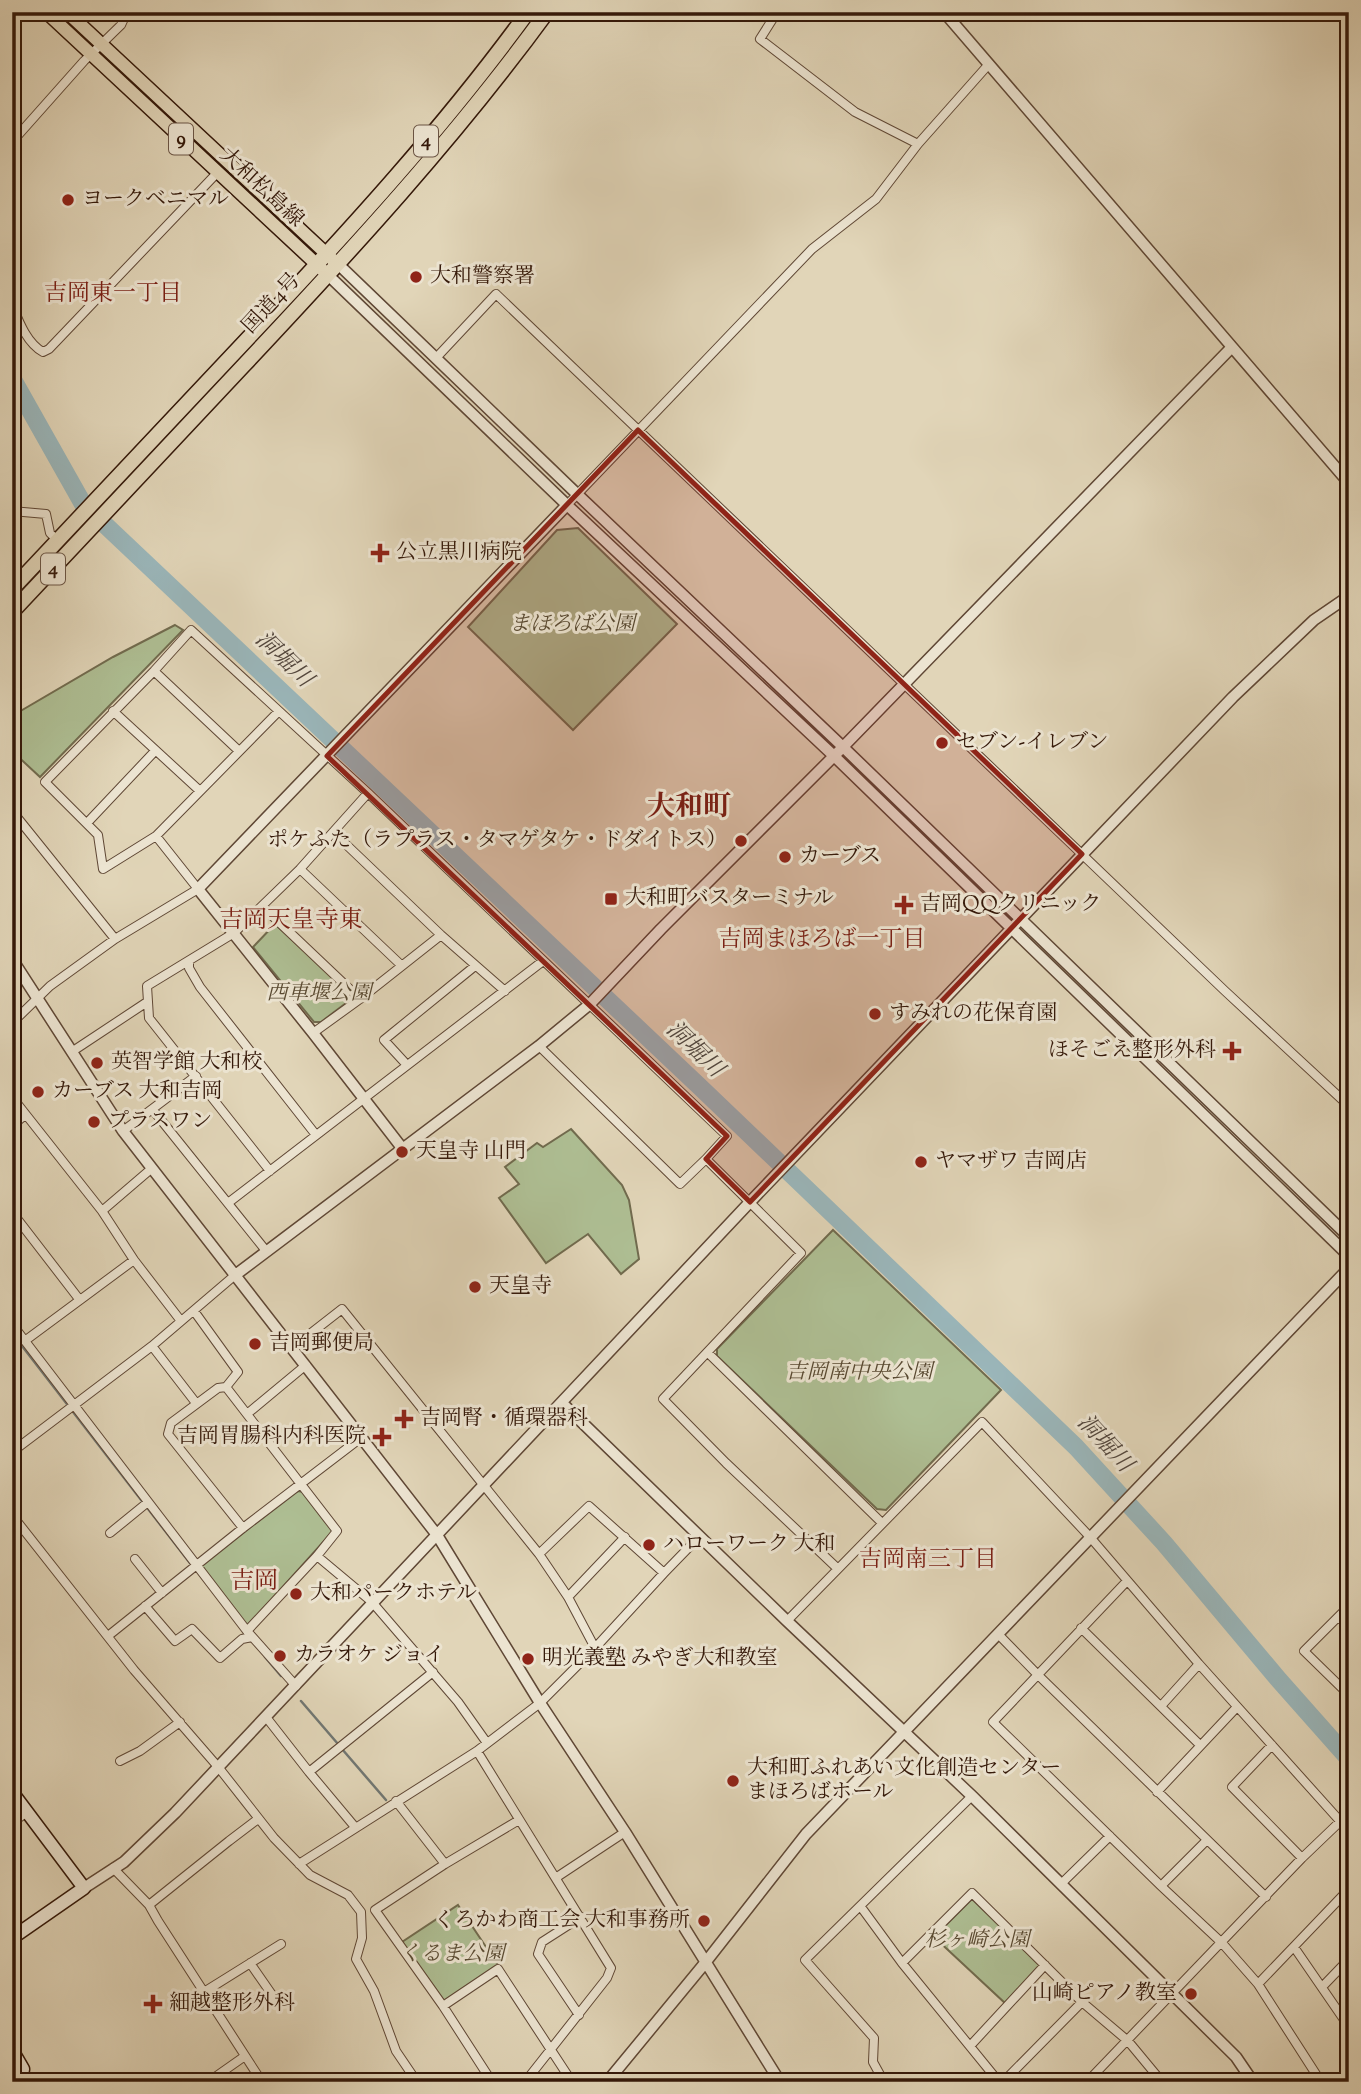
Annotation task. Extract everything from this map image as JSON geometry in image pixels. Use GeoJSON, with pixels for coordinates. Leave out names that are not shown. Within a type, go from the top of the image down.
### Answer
{"type":"FeatureCollection","features":[{"type":"Feature","properties":{"kind":"highway","name":"国道4号"},"geometry":{"type":"LineString","coordinates":[[333,259],[499,53],[528,12]]}},
{"type":"Feature","properties":{"kind":"highway","name":"国道4号"},"geometry":{"type":"LineString","coordinates":[[12,612],[89,519],[322,270],[437,153],[513,59],[547,12]]}},
{"type":"Feature","properties":{"kind":"highway","name":"国道4号"},"geometry":{"type":"LineString","coordinates":[[12,589],[58,541],[89,519]]}},
{"type":"Feature","properties":{"kind":"main road","name":"大和松島線"},"geometry":{"type":"LineString","coordinates":[[46,12],[322,270]]}},
{"type":"Feature","properties":{"kind":"main road","name":"大和松島線"},"geometry":{"type":"LineString","coordinates":[[67,12],[333,259]]}},
{"type":"Feature","properties":{"kind":"main road"},"geometry":{"type":"LineString","coordinates":[[12,1792],[84,1888],[12,1938]]}},
{"type":"Feature","properties":{"kind":"main road"},"geometry":{"type":"LineString","coordinates":[[12,2050],[23,2069],[21,2082]]}},
{"type":"Feature","properties":{"kind":"street"},"geometry":{"type":"LineString","coordinates":[[12,142],[90,54],[121,25],[127,12]]}},
{"type":"Feature","properties":{"kind":"street"},"geometry":{"type":"LineString","coordinates":[[777,12],[760,39],[855,112],[918,144]]}},
{"type":"Feature","properties":{"kind":"street"},"geometry":{"type":"LineString","coordinates":[[944,12],[1349,483]]}},
{"type":"Feature","properties":{"kind":"street"},"geometry":{"type":"LineString","coordinates":[[12,1023],[50,986],[115,939],[198,889],[813,249],[876,199],[918,144],[989,64]]}},
{"type":"Feature","properties":{"kind":"street"},"geometry":{"type":"LineString","coordinates":[[12,305],[35,348],[43,352],[49,349],[217,173]]}},
{"type":"Feature","properties":{"kind":"street"},"geometry":{"type":"LineString","coordinates":[[333,259],[843,747],[1349,1237]]}},
{"type":"Feature","properties":{"kind":"street"},"geometry":{"type":"LineString","coordinates":[[322,270],[834,756],[1349,1256]]}},
{"type":"Feature","properties":{"kind":"street"},"geometry":{"type":"LineString","coordinates":[[436,358],[496,294],[1082,855],[1349,1106]]}},
{"type":"Feature","properties":{"kind":"street"},"geometry":{"type":"LineString","coordinates":[[12,1452],[152,1346],[234,1276],[539,1046],[594,1000],[1233,346]]}},
{"type":"Feature","properties":{"kind":"street"},"geometry":{"type":"LineString","coordinates":[[12,511],[46,514],[50,533],[58,541]]}},
{"type":"Feature","properties":{"kind":"street"},"geometry":{"type":"LineString","coordinates":[[84,1888],[145,1844],[1020,919],[1281,649],[1314,620],[1349,596]]}},
{"type":"Feature","properties":{"kind":"street"},"geometry":{"type":"LineString","coordinates":[[278,712],[156,836],[103,869],[98,835],[45,782],[191,631],[368,793],[543,961],[594,1000],[727,1136],[680,1184],[539,1046]]}},
{"type":"Feature","properties":{"kind":"street"},"geometry":{"type":"LineString","coordinates":[[154,671],[239,751]]}},
{"type":"Feature","properties":{"kind":"street"},"geometry":{"type":"LineString","coordinates":[[113,711],[200,791]]}},
{"type":"Feature","properties":{"kind":"street"},"geometry":{"type":"LineString","coordinates":[[87,823],[155,751]]}},
{"type":"Feature","properties":{"kind":"street"},"geometry":{"type":"LineString","coordinates":[[270,1171],[149,1018],[147,986],[234,933],[300,869],[368,793]]}},
{"type":"Feature","properties":{"kind":"street"},"geometry":{"type":"LineString","coordinates":[[12,811],[115,939]]}},
{"type":"Feature","properties":{"kind":"street"},"geometry":{"type":"LineString","coordinates":[[333,832],[440,935],[505,991]]}},
{"type":"Feature","properties":{"kind":"street"},"geometry":{"type":"LineString","coordinates":[[156,836],[402,1149]]}},
{"type":"Feature","properties":{"kind":"street"},"geometry":{"type":"LineString","coordinates":[[300,869],[401,965]]}},
{"type":"Feature","properties":{"kind":"street"},"geometry":{"type":"LineString","coordinates":[[263,906],[360,999]]}},
{"type":"Feature","properties":{"kind":"street"},"geometry":{"type":"LineString","coordinates":[[313,1033],[440,935]]}},
{"type":"Feature","properties":{"kind":"street"},"geometry":{"type":"LineString","coordinates":[[12,959],[123,1131],[151,1169],[437,1535],[780,2082]]}},
{"type":"Feature","properties":{"kind":"street"},"geometry":{"type":"LineString","coordinates":[[190,961],[189,968],[200,987],[316,1135]]}},
{"type":"Feature","properties":{"kind":"street"},"geometry":{"type":"LineString","coordinates":[[229,1203],[543,961]]}},
{"type":"Feature","properties":{"kind":"street"},"geometry":{"type":"LineString","coordinates":[[407,1065],[384,1040],[475,966]]}},
{"type":"Feature","properties":{"kind":"street"},"geometry":{"type":"LineString","coordinates":[[73,1051],[147,1002]]}},
{"type":"Feature","properties":{"kind":"street"},"geometry":{"type":"LineString","coordinates":[[123,1131],[195,1076]]}},
{"type":"Feature","properties":{"kind":"street"},"geometry":{"type":"LineString","coordinates":[[12,1097],[102,1211],[134,1260],[181,1321]]}},
{"type":"Feature","properties":{"kind":"street"},"geometry":{"type":"LineString","coordinates":[[153,1110],[267,1252]]}},
{"type":"Feature","properties":{"kind":"street"},"geometry":{"type":"LineString","coordinates":[[12,1126],[25,1115]]}},
{"type":"Feature","properties":{"kind":"street"},"geometry":{"type":"LineString","coordinates":[[706,1159],[801,1253],[663,1399],[837,1568]]}},
{"type":"Feature","properties":{"kind":"street"},"geometry":{"type":"LineString","coordinates":[[102,1211],[151,1169]]}},
{"type":"Feature","properties":{"kind":"street"},"geometry":{"type":"LineString","coordinates":[[12,1210],[79,1299]]}},
{"type":"Feature","properties":{"kind":"street"},"geometry":{"type":"LineString","coordinates":[[26,1340],[134,1260]]}},
{"type":"Feature","properties":{"kind":"street"},"geometry":{"type":"LineString","coordinates":[[607,2082],[806,1834],[1349,1268]]}},
{"type":"Feature","properties":{"kind":"street"},"geometry":{"type":"LineString","coordinates":[[292,1348],[342,1309],[540,1554],[596,1648]]}},
{"type":"Feature","properties":{"kind":"street"},"geometry":{"type":"LineString","coordinates":[[194,1311],[238,1372],[226,1387],[218,1388],[170,1423],[168,1434],[243,1528]]}},
{"type":"Feature","properties":{"kind":"street"},"geometry":{"type":"LineString","coordinates":[[12,1324],[248,1636],[296,1686]]}},
{"type":"Feature","properties":{"kind":"street"},"geometry":{"type":"LineString","coordinates":[[152,1346],[196,1403]]}},
{"type":"Feature","properties":{"kind":"street"},"geometry":{"type":"LineString","coordinates":[[708,1353],[881,1522]]}},
{"type":"Feature","properties":{"kind":"street"},"geometry":{"type":"LineString","coordinates":[[247,1414],[306,1365]]}},
{"type":"Feature","properties":{"kind":"street"},"geometry":{"type":"LineString","coordinates":[[145,1606],[175,1641],[192,1629],[220,1658],[248,1636],[337,1531],[226,1387]]}},
{"type":"Feature","properties":{"kind":"street"},"geometry":{"type":"LineString","coordinates":[[562,1403],[1062,1883],[1236,2057],[1253,2082]]}},
{"type":"Feature","properties":{"kind":"street"},"geometry":{"type":"LineString","coordinates":[[787,1621],[881,1522],[982,1422],[1090,1538],[1349,1831]]}},
{"type":"Feature","properties":{"kind":"street"},"geometry":{"type":"LineString","coordinates":[[108,1636],[362,1437]]}},
{"type":"Feature","properties":{"kind":"street"},"geometry":{"type":"LineString","coordinates":[[110,1533],[148,1503]]}},
{"type":"Feature","properties":{"kind":"street"},"geometry":{"type":"LineString","coordinates":[[540,1554],[589,1506],[664,1573]]}},
{"type":"Feature","properties":{"kind":"street"},"geometry":{"type":"LineString","coordinates":[[12,1515],[134,1670],[219,1768],[258,1819],[310,1875],[348,1895],[361,1912],[362,1938],[356,1959],[374,1991],[396,2051],[417,2082]]}},
{"type":"Feature","properties":{"kind":"street"},"geometry":{"type":"LineString","coordinates":[[299,1864],[477,1751],[540,1703],[596,1648],[700,1536]]}},
{"type":"Feature","properties":{"kind":"street"},"geometry":{"type":"LineString","coordinates":[[568,1597],[625,1537]]}},
{"type":"Feature","properties":{"kind":"street"},"geometry":{"type":"LineString","coordinates":[[317,1556],[372,1602],[458,1702],[487,1743]]}},
{"type":"Feature","properties":{"kind":"street"},"geometry":{"type":"LineString","coordinates":[[135,1559],[162,1593]]}},
{"type":"Feature","properties":{"kind":"street"},"geometry":{"type":"LineString","coordinates":[[1128,1581],[993,1722],[1222,1943],[1258,1984],[1321,2082]]}},
{"type":"Feature","properties":{"kind":"street"},"geometry":{"type":"LineString","coordinates":[[1349,1606],[1304,1651],[1349,1695]]}},
{"type":"Feature","properties":{"kind":"street"},"geometry":{"type":"LineString","coordinates":[[1338,1616],[1349,1626]]}},
{"type":"Feature","properties":{"kind":"street"},"geometry":{"type":"LineString","coordinates":[[1081,1628],[1200,1745]]}},
{"type":"Feature","properties":{"kind":"street"},"geometry":{"type":"LineString","coordinates":[[998,1634],[1266,1897]]}},
{"type":"Feature","properties":{"kind":"street"},"geometry":{"type":"LineString","coordinates":[[1162,1705],[1199,1664]]}},
{"type":"Feature","properties":{"kind":"street"},"geometry":{"type":"LineString","coordinates":[[309,1772],[433,1672]]}},
{"type":"Feature","properties":{"kind":"street"},"geometry":{"type":"LineString","coordinates":[[1157,1791],[1237,1707]]}},
{"type":"Feature","properties":{"kind":"street"},"geometry":{"type":"LineString","coordinates":[[266,1717],[355,1827]]}},
{"type":"Feature","properties":{"kind":"street"},"geometry":{"type":"LineString","coordinates":[[120,1761],[140,1751],[180,1722]]}},
{"type":"Feature","properties":{"kind":"street"},"geometry":{"type":"LineString","coordinates":[[1272,1745],[1232,1787],[1303,1858]]}},
{"type":"Feature","properties":{"kind":"street"},"geometry":{"type":"LineString","coordinates":[[477,1751],[611,1968],[607,1978],[525,2082]]}},
{"type":"Feature","properties":{"kind":"street"},"geometry":{"type":"LineString","coordinates":[[884,2082],[873,2062],[874,2038],[805,1961],[972,1796]]}},
{"type":"Feature","properties":{"kind":"street"},"geometry":{"type":"LineString","coordinates":[[396,1801],[445,1864]]}},
{"type":"Feature","properties":{"kind":"street"},"geometry":{"type":"LineString","coordinates":[[12,1823],[27,1812]]}},
{"type":"Feature","properties":{"kind":"street"},"geometry":{"type":"LineString","coordinates":[[1087,2082],[1349,1813]]}},
{"type":"Feature","properties":{"kind":"street"},"geometry":{"type":"LineString","coordinates":[[149,1905],[258,1819]]}},
{"type":"Feature","properties":{"kind":"street"},"geometry":{"type":"LineString","coordinates":[[361,1912],[376,1910],[445,1864],[519,1820]]}},
{"type":"Feature","properties":{"kind":"street"},"geometry":{"type":"LineString","coordinates":[[557,1877],[625,1832]]}},
{"type":"Feature","properties":{"kind":"street"},"geometry":{"type":"LineString","coordinates":[[1062,1883],[1110,1836]]}},
{"type":"Feature","properties":{"kind":"street"},"geometry":{"type":"LineString","coordinates":[[1161,1886],[1207,1840]]}},
{"type":"Feature","properties":{"kind":"street"},"geometry":{"type":"LineString","coordinates":[[113,1868],[149,1905],[262,2082]]}},
{"type":"Feature","properties":{"kind":"street"},"geometry":{"type":"LineString","coordinates":[[1258,1984],[1349,1889]]}},
{"type":"Feature","properties":{"kind":"street"},"geometry":{"type":"LineString","coordinates":[[902,1963],[972,1893],[1082,2002],[1128,2041],[1162,2082]]}},
{"type":"Feature","properties":{"kind":"street"},"geometry":{"type":"LineString","coordinates":[[861,1908],[902,1963],[1001,2082],[1082,2002]]}},
{"type":"Feature","properties":{"kind":"street"},"geometry":{"type":"LineString","coordinates":[[376,1910],[492,2082]]}},
{"type":"Feature","properties":{"kind":"street"},"geometry":{"type":"LineString","coordinates":[[579,2015],[538,1954],[542,1942],[581,1917]]}},
{"type":"Feature","properties":{"kind":"street"},"geometry":{"type":"LineString","coordinates":[[204,1993],[281,1944]]}},
{"type":"Feature","properties":{"kind":"street"},"geometry":{"type":"LineString","coordinates":[[1294,1947],[1349,2028]]}},
{"type":"Feature","properties":{"kind":"street"},"geometry":{"type":"LineString","coordinates":[[1322,1987],[1349,1959]]}},
{"type":"Feature","properties":{"kind":"street"},"geometry":{"type":"LineString","coordinates":[[250,1963],[275,1999]]}},
{"type":"Feature","properties":{"kind":"street"},"geometry":{"type":"LineString","coordinates":[[970,2046],[1045,1965]]}},
{"type":"Feature","properties":{"kind":"street"},"geometry":{"type":"LineString","coordinates":[[443,2006],[498,1969],[572,2082]]}},
{"type":"Feature","properties":{"kind":"street"},"geometry":{"type":"LineString","coordinates":[[208,2082],[244,2056]]}},
{"type":"Feature","properties":{"kind":"highlighted area"},"geometry":{"type":"Polygon","coordinates":[[[638,430],[1082,854],[750,1202],[706,1159],[727,1136],[327,756],[638,430]]]}},
{"type":"Feature","properties":{"kind":"green space","name":"まほろば公園"},"geometry":{"type":"Polygon","coordinates":[[[578,528],[677,624],[573,730],[468,627],[557,530],[578,528]]]}},
{"type":"Feature","properties":{"kind":"green space"},"geometry":{"type":"Polygon","coordinates":[[[175,625],[183,630],[40,777],[12,751],[12,716],[113,657],[175,625]]]}},
{"type":"Feature","properties":{"kind":"green space","name":"西車堰公園"},"geometry":{"type":"Polygon","coordinates":[[[275,924],[350,993],[350,1000],[321,1022],[314,1022],[253,947],[275,924]]]}},
{"type":"Feature","properties":{"kind":"green space"},"geometry":{"type":"Polygon","coordinates":[[[571,1129],[622,1185],[629,1200],[639,1259],[621,1274],[588,1234],[546,1263],[499,1198],[519,1184],[505,1167],[537,1143],[543,1147],[571,1129]]]}},
{"type":"Feature","properties":{"kind":"green space","name":"吉岡南中央公園"},"geometry":{"type":"Polygon","coordinates":[[[833,1230],[1001,1390],[886,1510],[877,1509],[717,1356],[717,1349],[833,1230]]]}},
{"type":"Feature","properties":{"kind":"green space"},"geometry":{"type":"Polygon","coordinates":[[[297,1491],[305,1492],[333,1531],[246,1628],[199,1567],[297,1491]]]}},
{"type":"Feature","properties":{"kind":"green space","name":"杉ヶ崎公園"},"geometry":{"type":"Polygon","coordinates":[[[972,1899],[1041,1966],[1006,2004],[934,1937],[972,1899]]]}},
{"type":"Feature","properties":{"kind":"green space","name":"くるま公園"},"geometry":{"type":"Polygon","coordinates":[[[458,1905],[498,1965],[444,2001],[402,1942],[458,1905]]]}},
{"type":"Feature","properties":{"kind":"waterway","name":"洞堀川"},"geometry":{"type":"LineString","coordinates":[[12,378],[83,504],[699,1086],[1076,1447],[1164,1543],[1349,1759]]}},
{"type":"Feature","properties":{"kind":"waterway"},"geometry":{"type":"LineString","coordinates":[[12,1333],[193,1567]]}},
{"type":"Feature","properties":{"kind":"waterway"},"geometry":{"type":"LineString","coordinates":[[265,1657],[281,1676]]}},
{"type":"Feature","properties":{"kind":"waterway"},"geometry":{"type":"LineString","coordinates":[[301,1701],[338,1744]]}},
{"type":"Feature","properties":{"kind":"waterway"},"geometry":{"type":"LineString","coordinates":[[342,1749],[386,1800]]}},
{"type":"Feature","properties":{"kind":"place","name":"ヨークベニマル"},"geometry":{"type":"Point","coordinates":[68,200]}},
{"type":"Feature","properties":{"kind":"place","name":"大和警察署"},"geometry":{"type":"Point","coordinates":[416,277]}},
{"type":"Feature","properties":{"kind":"place","name":"公立黒川病院"},"geometry":{"type":"Point","coordinates":[380,553]}},
{"type":"Feature","properties":{"kind":"place","name":"セブン-イレブン"},"geometry":{"type":"Point","coordinates":[942,743]}},
{"type":"Feature","properties":{"kind":"place","name":"ポケふた（ラプラス・タマゲタケ・ドダイトス）"},"geometry":{"type":"Point","coordinates":[741,841]}},
{"type":"Feature","properties":{"kind":"place","name":"カーブス"},"geometry":{"type":"Point","coordinates":[785,857]}},
{"type":"Feature","properties":{"kind":"place","name":"大和町バスターミナル"},"geometry":{"type":"Point","coordinates":[611,899]}},
{"type":"Feature","properties":{"kind":"place","name":"吉岡QQクリニック"},"geometry":{"type":"Point","coordinates":[904,905]}},
{"type":"Feature","properties":{"kind":"place","name":"すみれの花保育園"},"geometry":{"type":"Point","coordinates":[875,1014]}},
{"type":"Feature","properties":{"kind":"place","name":"ほそごえ整形外科"},"geometry":{"type":"Point","coordinates":[1232,1051]}},
{"type":"Feature","properties":{"kind":"place","name":"英智学館 大和校"},"geometry":{"type":"Point","coordinates":[97,1063]}},
{"type":"Feature","properties":{"kind":"place","name":"カーブス 大和吉岡"},"geometry":{"type":"Point","coordinates":[38,1092]}},
{"type":"Feature","properties":{"kind":"place","name":"プラスワン"},"geometry":{"type":"Point","coordinates":[94,1122]}},
{"type":"Feature","properties":{"kind":"place","name":"天皇寺 山門"},"geometry":{"type":"Point","coordinates":[402,1152]}},
{"type":"Feature","properties":{"kind":"place","name":"ヤマザワ 吉岡店"},"geometry":{"type":"Point","coordinates":[921,1162]}},
{"type":"Feature","properties":{"kind":"place","name":"天皇寺"},"geometry":{"type":"Point","coordinates":[475,1287]}},
{"type":"Feature","properties":{"kind":"place","name":"吉岡郵便局"},"geometry":{"type":"Point","coordinates":[255,1344]}},
{"type":"Feature","properties":{"kind":"place","name":"吉岡腎・循環器科"},"geometry":{"type":"Point","coordinates":[404,1419]}},
{"type":"Feature","properties":{"kind":"place","name":"吉岡胃腸科内科医院"},"geometry":{"type":"Point","coordinates":[382,1437]}},
{"type":"Feature","properties":{"kind":"place","name":"ハローワーク 大和"},"geometry":{"type":"Point","coordinates":[649,1545]}},
{"type":"Feature","properties":{"kind":"place","name":"大和パークホテル"},"geometry":{"type":"Point","coordinates":[296,1594]}},
{"type":"Feature","properties":{"kind":"place","name":"カラオケ ジョイ"},"geometry":{"type":"Point","coordinates":[280,1656]}},
{"type":"Feature","properties":{"kind":"place","name":"明光義塾 みやぎ大和教室"},"geometry":{"type":"Point","coordinates":[528,1659]}},
{"type":"Feature","properties":{"kind":"place","name":"大和町ふれあい文化創造センター まほろばホール"},"geometry":{"type":"Point","coordinates":[733,1781]}},
{"type":"Feature","properties":{"kind":"place","name":"くろかわ商工会 大和事務所"},"geometry":{"type":"Point","coordinates":[704,1921]}},
{"type":"Feature","properties":{"kind":"place","name":"山崎ピアノ教室"},"geometry":{"type":"Point","coordinates":[1191,1994]}},
{"type":"Feature","properties":{"kind":"place","name":"細越整形外科"},"geometry":{"type":"Point","coordinates":[153,2004]}},
{"type":"Feature","properties":{"kind":"district","name":"吉岡東一丁目"},"geometry":{"type":"Point","coordinates":[113,294]}},
{"type":"Feature","properties":{"kind":"district","name":"大和町"},"geometry":{"type":"Point","coordinates":[689,808]}},
{"type":"Feature","properties":{"kind":"district","name":"吉岡天皇寺東"},"geometry":{"type":"Point","coordinates":[291,921]}},
{"type":"Feature","properties":{"kind":"district","name":"吉岡まほろば一丁目"},"geometry":{"type":"Point","coordinates":[822,940]}},
{"type":"Feature","properties":{"kind":"district","name":"吉岡南三丁目"},"geometry":{"type":"Point","coordinates":[928,1560]}},
{"type":"Feature","properties":{"kind":"district","name":"吉岡"},"geometry":{"type":"Point","coordinates":[254,1582]}}]}
